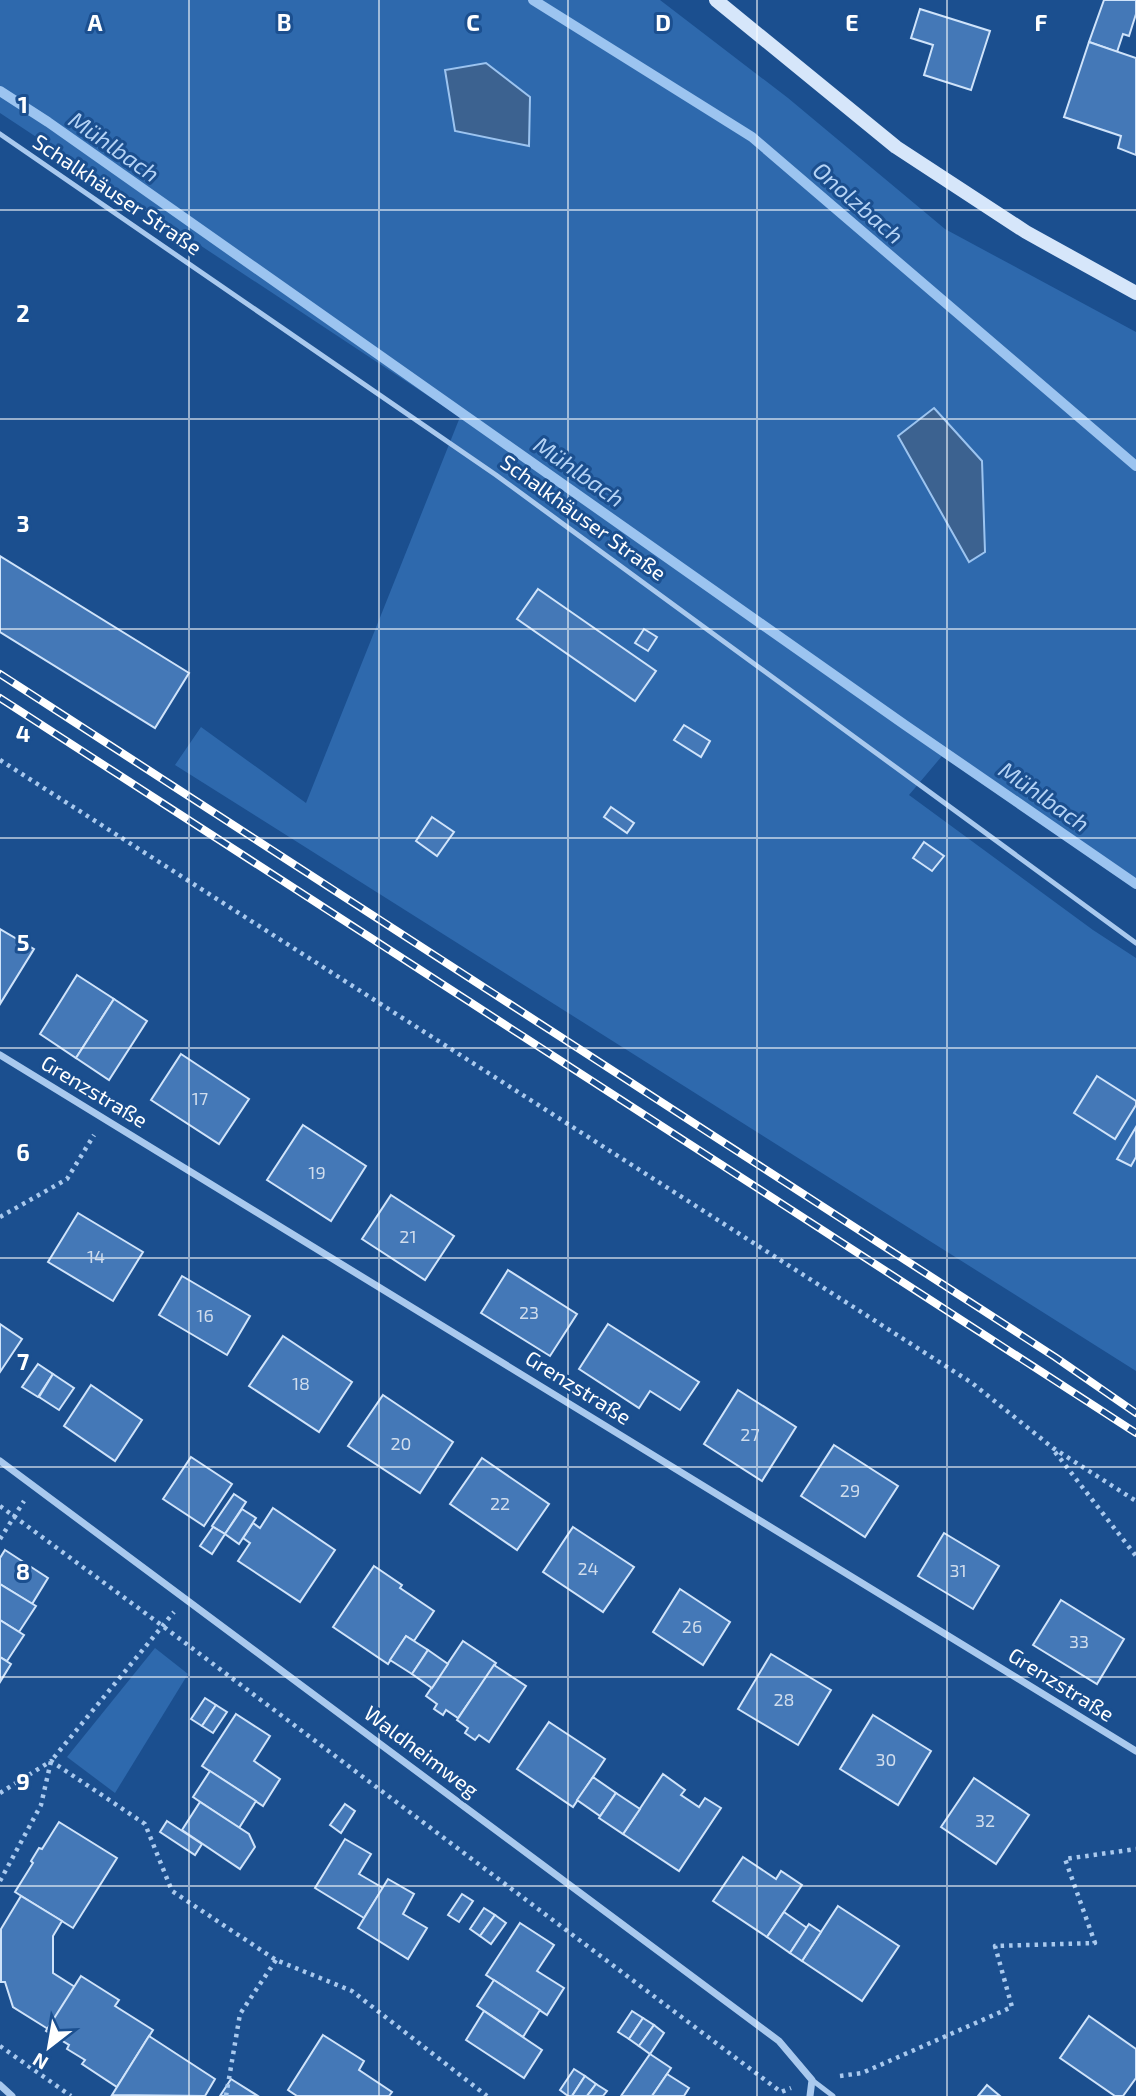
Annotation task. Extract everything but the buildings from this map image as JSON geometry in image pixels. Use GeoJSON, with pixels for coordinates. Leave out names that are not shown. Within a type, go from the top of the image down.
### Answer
{"type":"FeatureCollection","features":[{"type":"Feature","properties":{"kind":"main road"},"geometry":{"type":"LineString","coordinates":[[716,0],[896,147],[1026,232],[1136,293]]}},
{"type":"Feature","properties":{"kind":"street","name":"Grenzstraße"},"geometry":{"type":"LineString","coordinates":[[0,1055],[1136,1751]]}},
{"type":"Feature","properties":{"kind":"street","name":"Waldheimweg"},"geometry":{"type":"LineString","coordinates":[[0,1461],[779,2041],[812,2080]]}},
{"type":"Feature","properties":{"kind":"street"},"geometry":{"type":"LineString","coordinates":[[810,2096],[812,2080]]}},
{"type":"Feature","properties":{"kind":"street"},"geometry":{"type":"LineString","coordinates":[[0,2085],[12,2096]]}},
{"type":"Feature","properties":{"kind":"lane","name":"Schalkhäuser Straße"},"geometry":{"type":"LineString","coordinates":[[0,134],[496,475],[1136,943]]}},
{"type":"Feature","properties":{"kind":"lane","name":"Waldheimweg"},"geometry":{"type":"LineString","coordinates":[[812,2080],[833,2096]]}},
{"type":"Feature","properties":{"kind":"path"},"geometry":{"type":"LineString","coordinates":[[0,760],[972,1383],[1053,1448],[1136,1501]]}},
{"type":"Feature","properties":{"kind":"path"},"geometry":{"type":"LineString","coordinates":[[0,1217],[67,1179],[105,1118]]}},
{"type":"Feature","properties":{"kind":"path"},"geometry":{"type":"LineString","coordinates":[[1053,1448],[1136,1556]]}},
{"type":"Feature","properties":{"kind":"path"},"geometry":{"type":"LineString","coordinates":[[0,1539],[35,1486]]}},
{"type":"Feature","properties":{"kind":"path"},"geometry":{"type":"LineString","coordinates":[[0,1506],[781,2092],[812,2080],[862,2073],[1012,2007],[995,1946],[1096,1942],[1065,1859],[1136,1849]]}},
{"type":"Feature","properties":{"kind":"path"},"geometry":{"type":"LineString","coordinates":[[0,1793],[51,1761],[164,1627],[185,1598]]}},
{"type":"Feature","properties":{"kind":"path"},"geometry":{"type":"LineString","coordinates":[[0,1881],[41,1805],[51,1761]]}},
{"type":"Feature","properties":{"kind":"path"},"geometry":{"type":"LineString","coordinates":[[51,1761],[145,1824],[172,1891],[276,1960],[352,1991],[487,2096]]}},
{"type":"Feature","properties":{"kind":"path"},"geometry":{"type":"LineString","coordinates":[[226,2096],[240,2014],[276,1960]]}},
{"type":"Feature","properties":{"kind":"path"},"geometry":{"type":"LineString","coordinates":[[0,2046],[71,2096]]}},
{"type":"Feature","properties":{"kind":"shaded area"},"geometry":{"type":"Polygon","coordinates":[[[0,0],[660,0],[788,98],[945,229],[1136,332],[1136,885],[942,756],[909,795],[1093,930],[1136,958],[1136,1371],[175,765],[201,727],[306,803],[460,417],[0,113],[0,0]]]}},
{"type":"Feature","properties":{"kind":"shaded area"},"geometry":{"type":"Polygon","coordinates":[[[486,63],[530,97],[529,146],[455,131],[445,70],[486,63]]]}},
{"type":"Feature","properties":{"kind":"shaded area"},"geometry":{"type":"Polygon","coordinates":[[[934,408],[982,461],[985,552],[969,562],[898,436],[934,408]]]}},
{"type":"Feature","properties":{"kind":"shaded area"},"geometry":{"type":"Polygon","coordinates":[[[155,1648],[188,1674],[115,1793],[67,1757],[155,1648]]]}},
{"type":"Feature","properties":{"kind":"waterway","name":"Onolzbach"},"geometry":{"type":"LineString","coordinates":[[533,0],[752,137],[1136,466]]}},
{"type":"Feature","properties":{"kind":"waterway","name":"Mühlbach"},"geometry":{"type":"LineString","coordinates":[[0,91],[1136,884]]}},
{"type":"Feature","properties":{"kind":"railway"},"geometry":{"type":"LineString","coordinates":[[0,674],[1055,1357],[1136,1413]]}},
{"type":"Feature","properties":{"kind":"railway"},"geometry":{"type":"LineString","coordinates":[[0,698],[1136,1433]]}}]}
